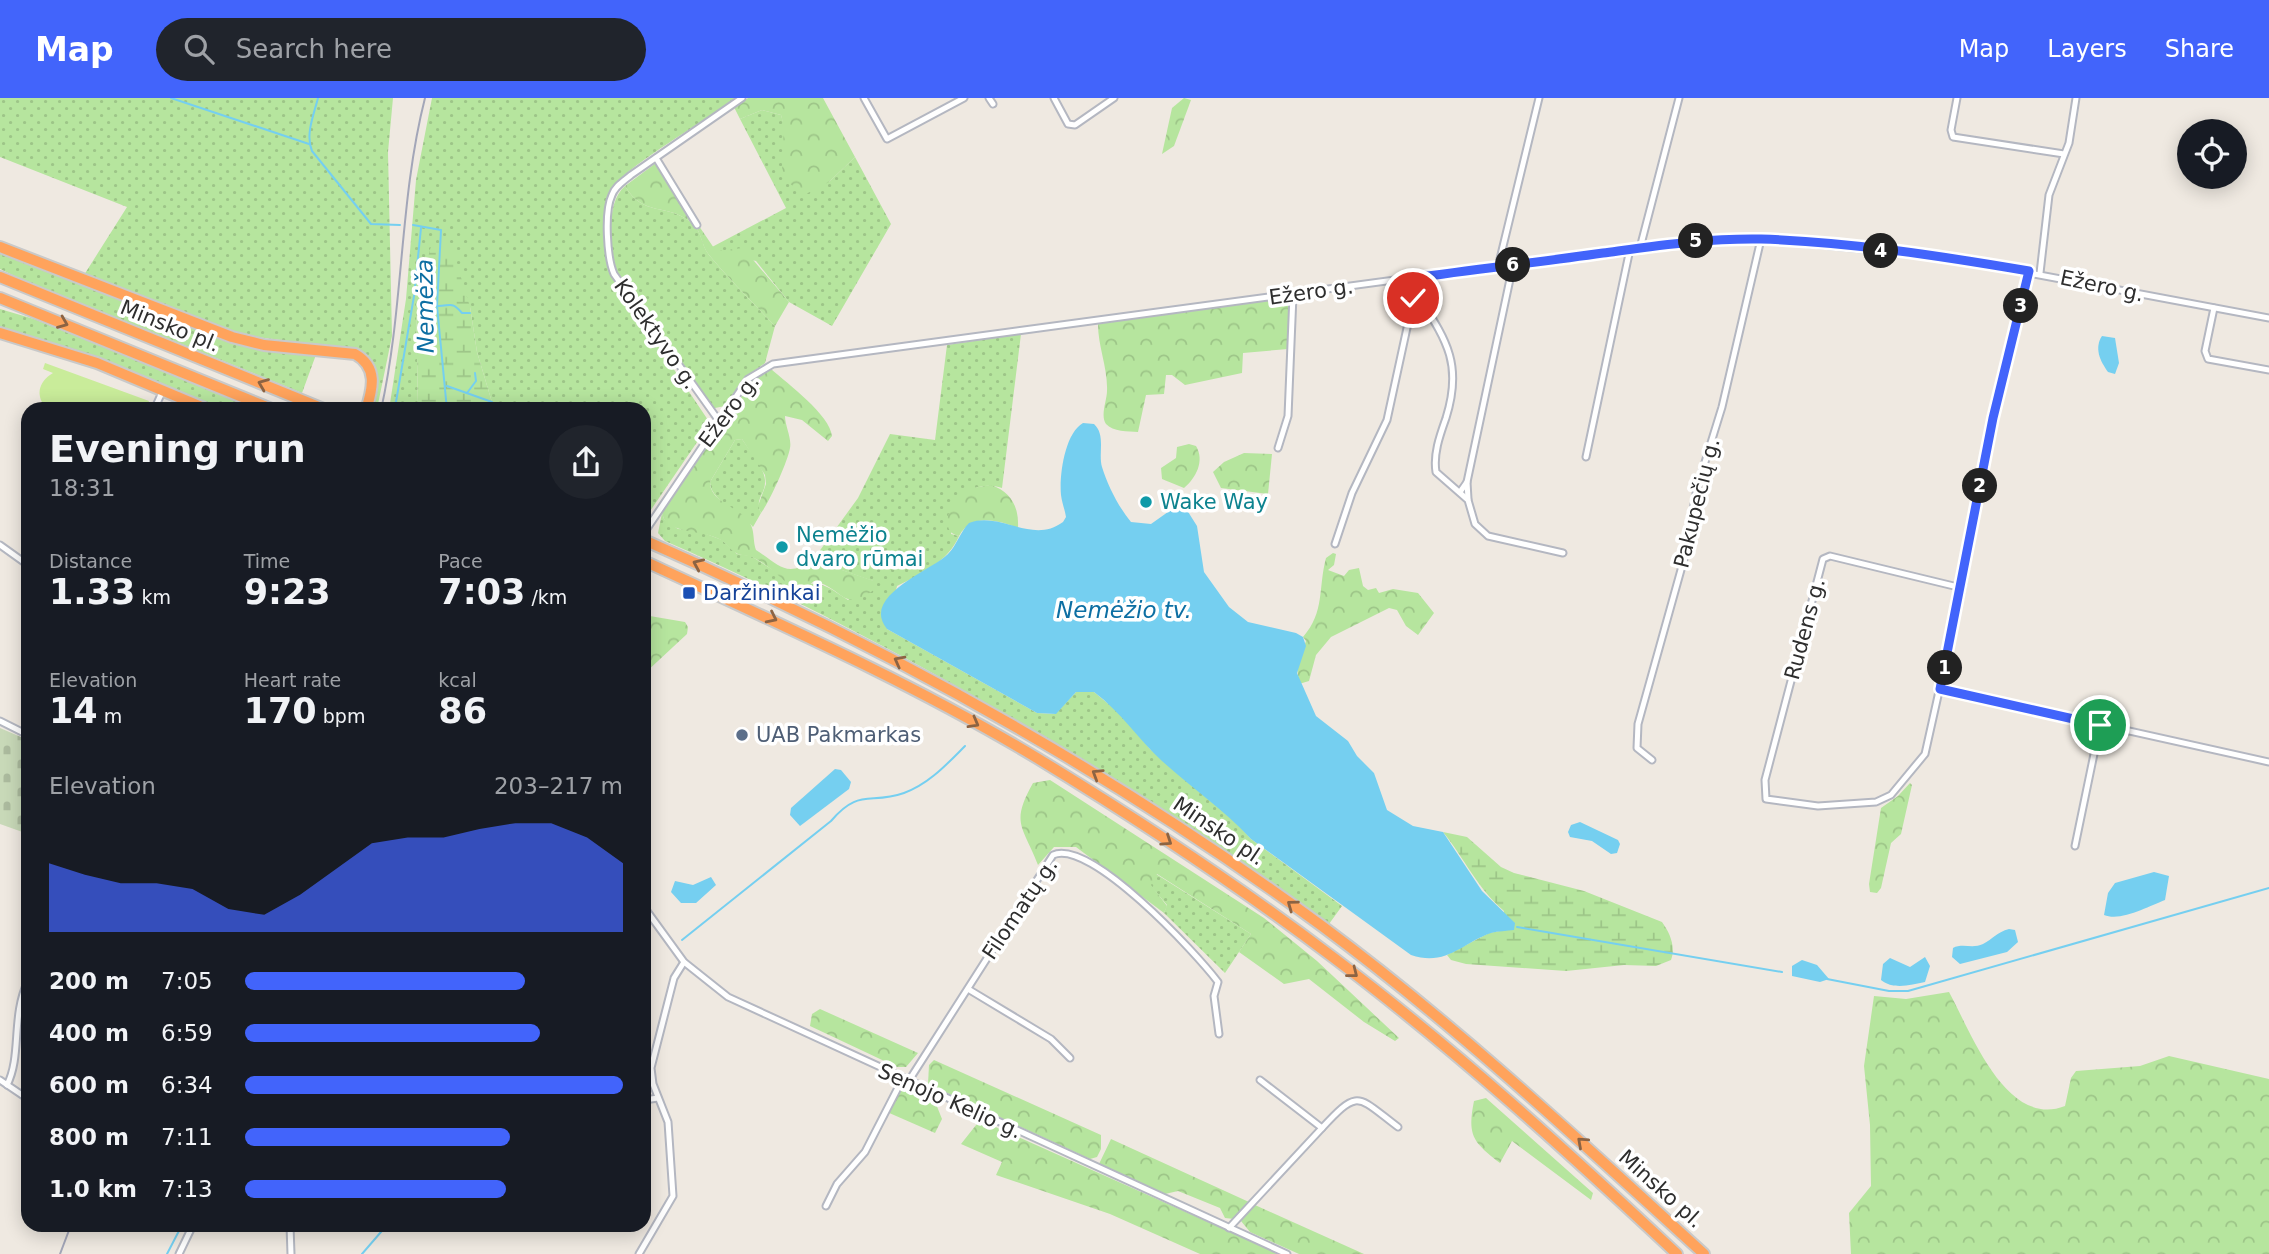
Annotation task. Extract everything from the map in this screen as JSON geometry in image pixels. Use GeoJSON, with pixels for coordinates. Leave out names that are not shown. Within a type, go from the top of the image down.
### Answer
{"type":"FeatureCollection","features":[{"type":"Feature","properties":{"kind":"highway"},"geometry":{"type":"LineString","coordinates":[[0,247],[232,337],[264,345],[355,354],[367,363],[372,375],[367,402]]}},
{"type":"Feature","properties":{"kind":"highway","name":"Minsko pl."},"geometry":{"type":"LineString","coordinates":[[0,277],[306,402]]}},
{"type":"Feature","properties":{"kind":"highway","name":"Minsko pl."},"geometry":{"type":"LineString","coordinates":[[0,298],[254,402]]}},
{"type":"Feature","properties":{"kind":"highway"},"geometry":{"type":"LineString","coordinates":[[0,333],[97,363],[191,402]]}},
{"type":"Feature","properties":{"kind":"highway","name":"Minsko pl."},"geometry":{"type":"LineString","coordinates":[[651,543],[746,585],[945,685],[1075,760],[1217,852],[1324,928],[1449,1025],[1704,1254]]}},
{"type":"Feature","properties":{"kind":"highway","name":"Minsko pl."},"geometry":{"type":"LineString","coordinates":[[651,564],[762,613],[905,685],[1035,757],[1224,879],[1335,958],[1425,1030],[1529,1119],[1677,1254]]}},
{"type":"Feature","properties":{"kind":"highway"},"geometry":{"type":"LineString","coordinates":[[651,571],[664,571]]}},
{"type":"Feature","properties":{"kind":"street","name":"Kolektyvo g."},"geometry":{"type":"LineString","coordinates":[[719,421],[707,409],[609,264],[611,196],[621,184],[656,158],[743,98]]}},
{"type":"Feature","properties":{"kind":"street"},"geometry":{"type":"LineString","coordinates":[[864,98],[887,139],[964,98]]}},
{"type":"Feature","properties":{"kind":"street"},"geometry":{"type":"LineString","coordinates":[[1054,98],[1068,124],[1075,125],[1114,98]]}},
{"type":"Feature","properties":{"kind":"street"},"geometry":{"type":"LineString","coordinates":[[1498,267],[1539,98]]}},
{"type":"Feature","properties":{"kind":"street"},"geometry":{"type":"LineString","coordinates":[[1640,248],[1679,98]]}},
{"type":"Feature","properties":{"kind":"street"},"geometry":{"type":"LineString","coordinates":[[1956,98],[1952,137],[2064,154]]}},
{"type":"Feature","properties":{"kind":"street"},"geometry":{"type":"LineString","coordinates":[[2040,273],[2049,195],[2064,154],[2076,98]]}},
{"type":"Feature","properties":{"kind":"street"},"geometry":{"type":"LineString","coordinates":[[656,158],[697,225]]}},
{"type":"Feature","properties":{"kind":"street","name":"Ežero g."},"geometry":{"type":"LineString","coordinates":[[651,523],[752,375],[773,364],[1680,242],[1761,239],[1942,257],[2040,273],[2269,318]]}},
{"type":"Feature","properties":{"kind":"street","name":"Pakupečių g."},"geometry":{"type":"LineString","coordinates":[[1652,760],[1637,748],[1637,724],[1684,559],[1698,488],[1722,407],[1761,239]]}},
{"type":"Feature","properties":{"kind":"street"},"geometry":{"type":"LineString","coordinates":[[1586,457],[1630,249]]}},
{"type":"Feature","properties":{"kind":"street"},"geometry":{"type":"LineString","coordinates":[[1513,265],[1467,482],[1468,500],[1475,524],[1488,536],[1563,552]]}},
{"type":"Feature","properties":{"kind":"street"},"geometry":{"type":"LineString","coordinates":[[2029,271],[1993,418],[1962,588],[1940,689],[2269,762]]}},
{"type":"Feature","properties":{"kind":"street"},"geometry":{"type":"LineString","coordinates":[[1335,544],[1347,505],[1389,413],[1415,291],[1414,278]]}},
{"type":"Feature","properties":{"kind":"street"},"geometry":{"type":"LineString","coordinates":[[1415,291],[1444,335],[1452,354],[1452,386],[1435,466],[1439,476],[1468,500]]}},
{"type":"Feature","properties":{"kind":"street"},"geometry":{"type":"LineString","coordinates":[[1278,449],[1285,432],[1289,406],[1293,295]]}},
{"type":"Feature","properties":{"kind":"street"},"geometry":{"type":"LineString","coordinates":[[2214,308],[2205,351],[2208,359],[2269,370]]}},
{"type":"Feature","properties":{"kind":"street"},"geometry":{"type":"LineString","coordinates":[[158,402],[163,390]]}},
{"type":"Feature","properties":{"kind":"street"},"geometry":{"type":"LineString","coordinates":[[1460,492],[1467,482]]}},
{"type":"Feature","properties":{"kind":"street"},"geometry":{"type":"LineString","coordinates":[[0,545],[21,560]]}},
{"type":"Feature","properties":{"kind":"street","name":"Rudens g."},"geometry":{"type":"LineString","coordinates":[[1940,689],[1924,754],[1891,795],[1876,802],[1828,806],[1766,799],[1765,780],[1823,559],[1830,556],[1962,588]]}},
{"type":"Feature","properties":{"kind":"street"},"geometry":{"type":"LineString","coordinates":[[0,722],[21,732]]}},
{"type":"Feature","properties":{"kind":"street"},"geometry":{"type":"LineString","coordinates":[[2075,846],[2100,725]]}},
{"type":"Feature","properties":{"kind":"street","name":"Filomatų g."},"geometry":{"type":"LineString","coordinates":[[826,1206],[837,1184],[864,1152],[905,1081],[968,989],[1053,855],[1066,852],[1116,881],[1168,925],[1199,957],[1218,982],[1214,996],[1219,1034]]}},
{"type":"Feature","properties":{"kind":"street","name":"Senojo Kelio g."},"geometry":{"type":"LineString","coordinates":[[651,917],[684,962],[728,997],[905,1081],[1287,1254]]}},
{"type":"Feature","properties":{"kind":"street"},"geometry":{"type":"LineString","coordinates":[[639,1254],[673,1196],[668,1122],[651,1076],[653,1056],[674,978],[684,962]]}},
{"type":"Feature","properties":{"kind":"street"},"geometry":{"type":"LineString","coordinates":[[968,989],[1051,1039],[1070,1058]]}},
{"type":"Feature","properties":{"kind":"street"},"geometry":{"type":"LineString","coordinates":[[7,1085],[21,1001]]}},
{"type":"Feature","properties":{"kind":"street"},"geometry":{"type":"LineString","coordinates":[[0,1080],[21,1094]]}},
{"type":"Feature","properties":{"kind":"street"},"geometry":{"type":"LineString","coordinates":[[1260,1080],[1322,1128]]}},
{"type":"Feature","properties":{"kind":"street"},"geometry":{"type":"LineString","coordinates":[[651,1099],[658,1098]]}},
{"type":"Feature","properties":{"kind":"street"},"geometry":{"type":"LineString","coordinates":[[1229,1228],[1347,1101],[1353,1099],[1365,1102],[1398,1127]]}},
{"type":"Feature","properties":{"kind":"street"},"geometry":{"type":"LineString","coordinates":[[179,1254],[190,1232]]}},
{"type":"Feature","properties":{"kind":"street"},"geometry":{"type":"LineString","coordinates":[[290,1232],[290,1254]]}},
{"type":"Feature","properties":{"kind":"green space"},"geometry":{"type":"Polygon","coordinates":[[[0,98],[393,98],[388,152],[392,336],[378,402],[369,402],[364,354],[355,349],[239,335],[84,275],[127,207],[0,157],[0,98]]]}},
{"type":"Feature","properties":{"kind":"green space"},"geometry":{"type":"Polygon","coordinates":[[[432,98],[737,98],[633,168],[611,189],[607,198],[604,234],[613,279],[708,420],[706,429],[651,510],[651,402],[492,402],[477,352],[470,307],[416,304],[418,402],[390,402],[406,299],[416,180],[432,98]]]}},
{"type":"Feature","properties":{"kind":"green space"},"geometry":{"type":"Polygon","coordinates":[[[748,98],[823,98],[855,157],[829,182],[804,195],[783,178],[781,115],[762,110],[740,119],[734,107],[748,98]]]}},
{"type":"Feature","properties":{"kind":"green space"},"geometry":{"type":"Polygon","coordinates":[[[1184,98],[1191,100],[1174,146],[1162,154],[1172,108],[1184,98]]]}},
{"type":"Feature","properties":{"kind":"green space"},"geometry":{"type":"Polygon","coordinates":[[[762,110],[781,115],[785,129],[829,182],[855,157],[891,224],[832,326],[789,302],[756,261],[716,252],[712,247],[786,208],[740,119],[762,110]]]}},
{"type":"Feature","properties":{"kind":"green space"},"geometry":{"type":"Polygon","coordinates":[[[656,163],[716,251],[743,248],[789,302],[775,326],[709,255],[692,223],[673,213],[648,206],[632,196],[625,186],[656,163]]]}},
{"type":"Feature","properties":{"kind":"green space"},"geometry":{"type":"Polygon","coordinates":[[[625,186],[640,202],[673,213],[692,223],[709,255],[775,326],[765,363],[744,378],[725,406],[710,409],[617,272],[612,251],[612,215],[614,203],[625,186]]]}},
{"type":"Feature","properties":{"kind":"green space"},"geometry":{"type":"Polygon","coordinates":[[[445,243],[453,251],[470,307],[477,352],[492,402],[418,402],[416,304],[431,246],[445,243]]]}},
{"type":"Feature","properties":{"kind":"green space"},"geometry":{"type":"Polygon","coordinates":[[[0,252],[221,339],[244,345],[317,352],[302,393],[21,279],[0,269],[0,252]]]}},
{"type":"Feature","properties":{"kind":"green space"},"geometry":{"type":"Polygon","coordinates":[[[1289,298],[1288,349],[1243,353],[1242,373],[1185,385],[1172,375],[1166,375],[1164,394],[1146,395],[1138,432],[1117,430],[1106,424],[1104,412],[1107,382],[1098,324],[1289,298]]]}},
{"type":"Feature","properties":{"kind":"green space"},"geometry":{"type":"Polygon","coordinates":[[[0,309],[34,319],[240,402],[200,402],[129,371],[0,330],[0,309]]]}},
{"type":"Feature","properties":{"kind":"green space"},"geometry":{"type":"Polygon","coordinates":[[[1021,334],[1002,488],[980,487],[959,496],[951,534],[959,536],[941,560],[897,586],[887,629],[1037,713],[1055,714],[1076,692],[1094,692],[1123,716],[1150,749],[1231,817],[1251,839],[1342,906],[1329,924],[1170,816],[1007,715],[839,623],[665,541],[658,533],[662,513],[664,519],[678,529],[696,530],[722,540],[737,554],[751,556],[787,579],[791,587],[822,585],[848,600],[873,581],[813,560],[858,498],[890,434],[935,440],[947,345],[1021,334]]]}},
{"type":"Feature","properties":{"kind":"green space"},"geometry":{"type":"Polygon","coordinates":[[[45,363],[149,401],[42,402],[41,385],[53,373],[43,369],[45,363]]]}},
{"type":"Feature","properties":{"kind":"green space"},"geometry":{"type":"Polygon","coordinates":[[[771,369],[816,410],[830,428],[832,436],[828,441],[802,420],[785,416],[790,440],[789,454],[761,513],[758,506],[766,484],[765,475],[742,439],[735,440],[710,482],[711,489],[718,499],[749,522],[753,529],[756,550],[784,568],[796,568],[813,560],[874,581],[875,589],[864,596],[849,599],[814,581],[800,593],[759,561],[736,553],[719,539],[682,530],[664,519],[662,513],[754,378],[771,369]]]}},
{"type":"Feature","properties":{"kind":"green space"},"geometry":{"type":"Polygon","coordinates":[[[742,439],[759,464],[765,480],[759,500],[761,513],[753,527],[715,495],[710,482],[735,440],[742,439]]]}},
{"type":"Feature","properties":{"kind":"green space"},"geometry":{"type":"Polygon","coordinates":[[[1189,444],[1196,446],[1200,457],[1195,474],[1184,488],[1162,479],[1161,468],[1176,458],[1177,447],[1189,444]]]}},
{"type":"Feature","properties":{"kind":"green space"},"geometry":{"type":"Polygon","coordinates":[[[1244,453],[1272,454],[1268,494],[1221,488],[1213,472],[1224,462],[1244,453]]]}},
{"type":"Feature","properties":{"kind":"green space"},"geometry":{"type":"Polygon","coordinates":[[[991,485],[1004,492],[1013,502],[1018,528],[986,520],[971,524],[959,536],[953,534],[949,529],[948,518],[959,495],[970,489],[991,485]]]}},
{"type":"Feature","properties":{"kind":"green space"},"geometry":{"type":"Polygon","coordinates":[[[1336,554],[1334,565],[1328,570],[1344,576],[1349,570],[1359,568],[1363,586],[1368,590],[1376,588],[1379,593],[1393,589],[1418,593],[1434,613],[1418,635],[1406,626],[1397,610],[1389,608],[1331,637],[1316,655],[1309,681],[1299,684],[1297,667],[1306,641],[1303,637],[1318,609],[1326,558],[1336,554]]]}},
{"type":"Feature","properties":{"kind":"green space"},"geometry":{"type":"Polygon","coordinates":[[[651,616],[685,622],[688,627],[687,634],[651,667],[651,616]]]}},
{"type":"Feature","properties":{"kind":"green space"},"geometry":{"type":"Polygon","coordinates":[[[0,728],[21,737],[21,832],[0,824],[0,728]]]}},
{"type":"Feature","properties":{"kind":"green space"},"geometry":{"type":"Polygon","coordinates":[[[1050,780],[1264,918],[1317,961],[1399,1038],[1395,1041],[1364,1022],[1309,979],[1284,984],[1239,952],[1251,934],[1157,874],[1151,885],[1167,906],[1164,913],[1076,847],[1054,847],[1038,865],[1021,825],[1022,808],[1033,783],[1050,780]]]}},
{"type":"Feature","properties":{"kind":"green space"},"geometry":{"type":"Polygon","coordinates":[[[1910,783],[1912,785],[1901,834],[1891,843],[1881,888],[1877,893],[1870,892],[1881,808],[1910,783]]]}},
{"type":"Feature","properties":{"kind":"green space"},"geometry":{"type":"Polygon","coordinates":[[[1443,832],[1467,837],[1501,867],[1514,873],[1584,891],[1662,922],[1671,940],[1671,960],[1656,966],[1624,965],[1566,971],[1466,964],[1451,960],[1447,955],[1489,933],[1500,931],[1504,911],[1479,883],[1443,832]]]}},
{"type":"Feature","properties":{"kind":"green space"},"geometry":{"type":"Polygon","coordinates":[[[1156,874],[1251,934],[1225,973],[1164,913],[1167,905],[1150,885],[1156,874]]]}},
{"type":"Feature","properties":{"kind":"green space"},"geometry":{"type":"Polygon","coordinates":[[[1949,992],[1993,1073],[2008,1091],[2025,1104],[2044,1109],[2065,1106],[2071,1078],[2076,1071],[2140,1066],[2169,1056],[2269,1079],[2269,1254],[1851,1254],[1849,1213],[1871,1186],[1870,1125],[1864,1066],[1874,996],[1906,999],[1949,992]]]}},
{"type":"Feature","properties":{"kind":"green space"},"geometry":{"type":"Polygon","coordinates":[[[820,1009],[918,1053],[906,1067],[897,1067],[810,1026],[812,1014],[820,1009]]]}},
{"type":"Feature","properties":{"kind":"green space"},"geometry":{"type":"Polygon","coordinates":[[[934,1060],[1101,1135],[1101,1149],[1097,1157],[1090,1159],[928,1084],[929,1065],[934,1060]]]}},
{"type":"Feature","properties":{"kind":"green space"},"geometry":{"type":"Polygon","coordinates":[[[907,1086],[934,1099],[942,1119],[935,1133],[887,1112],[903,1087],[907,1086]]]}},
{"type":"Feature","properties":{"kind":"green space"},"geometry":{"type":"Polygon","coordinates":[[[1486,1098],[1593,1193],[1591,1200],[1512,1141],[1500,1163],[1484,1149],[1474,1137],[1471,1122],[1474,1101],[1486,1098]]]}},
{"type":"Feature","properties":{"kind":"green space"},"geometry":{"type":"Polygon","coordinates":[[[980,1120],[1280,1254],[1200,1254],[1110,1214],[996,1175],[1002,1162],[961,1144],[980,1120]]]}},
{"type":"Feature","properties":{"kind":"green space"},"geometry":{"type":"Polygon","coordinates":[[[1111,1139],[1249,1202],[1234,1219],[1225,1218],[1220,1208],[1178,1191],[1165,1194],[1099,1164],[1111,1139]]]}},
{"type":"Feature","properties":{"kind":"green space"},"geometry":{"type":"Polygon","coordinates":[[[1255,1205],[1364,1254],[1299,1254],[1250,1232],[1241,1221],[1255,1205]]]}},
{"type":"Feature","properties":{"kind":"water"},"geometry":{"type":"Polygon","coordinates":[[[2102,336],[2115,338],[2119,363],[2115,374],[2108,372],[2100,359],[2098,345],[2102,336]]]}},
{"type":"Feature","properties":{"kind":"water","name":"Nemėžio tv."},"geometry":{"type":"Polygon","coordinates":[[[1083,423],[1094,424],[1098,428],[1104,474],[1110,489],[1131,522],[1151,524],[1175,507],[1185,507],[1197,526],[1204,572],[1229,607],[1248,622],[1303,637],[1306,646],[1297,673],[1316,716],[1348,741],[1357,756],[1374,773],[1387,810],[1413,826],[1443,832],[1482,891],[1515,923],[1514,930],[1491,933],[1444,956],[1423,958],[1411,955],[1251,839],[1162,761],[1113,708],[1094,692],[1076,692],[1056,714],[1037,713],[887,629],[881,617],[883,606],[890,595],[948,554],[969,523],[993,521],[1040,530],[1063,522],[1066,517],[1061,498],[1064,455],[1072,436],[1083,423]]]}},
{"type":"Feature","properties":{"kind":"water"},"geometry":{"type":"Polygon","coordinates":[[[835,769],[841,770],[851,782],[849,789],[800,826],[790,815],[791,808],[835,769]]]}},
{"type":"Feature","properties":{"kind":"water"},"geometry":{"type":"Polygon","coordinates":[[[1580,822],[1618,840],[1620,844],[1617,853],[1611,854],[1592,841],[1570,837],[1568,832],[1571,825],[1580,822]]]}},
{"type":"Feature","properties":{"kind":"water"},"geometry":{"type":"Polygon","coordinates":[[[2154,872],[2169,876],[2165,900],[2127,915],[2104,915],[2108,893],[2115,883],[2154,872]]]}},
{"type":"Feature","properties":{"kind":"water"},"geometry":{"type":"Polygon","coordinates":[[[711,877],[716,885],[696,903],[681,903],[671,892],[675,881],[693,885],[711,877]]]}},
{"type":"Feature","properties":{"kind":"water"},"geometry":{"type":"Polygon","coordinates":[[[2009,929],[2015,930],[2018,942],[2007,952],[1960,964],[1952,957],[1953,948],[1979,945],[2009,929]]]}},
{"type":"Feature","properties":{"kind":"water"},"geometry":{"type":"Polygon","coordinates":[[[1925,957],[1930,966],[1925,982],[1897,986],[1881,980],[1883,964],[1890,958],[1910,967],[1925,957]]]}},
{"type":"Feature","properties":{"kind":"water"},"geometry":{"type":"Polygon","coordinates":[[[1802,960],[1817,965],[1829,979],[1820,982],[1792,976],[1792,966],[1802,960]]]}},
{"type":"Feature","properties":{"kind":"waterway"},"geometry":{"type":"LineString","coordinates":[[171,98],[309,144]]}},
{"type":"Feature","properties":{"kind":"waterway","name":"Nemėža"},"geometry":{"type":"LineString","coordinates":[[318,98],[310,131],[312,151],[371,224],[400,225]]}},
{"type":"Feature","properties":{"kind":"waterway","name":"Nemėža"},"geometry":{"type":"LineString","coordinates":[[413,225],[441,230],[437,306],[446,402]]}},
{"type":"Feature","properties":{"kind":"waterway"},"geometry":{"type":"LineString","coordinates":[[396,402],[414,296],[421,228]]}},
{"type":"Feature","properties":{"kind":"waterway"},"geometry":{"type":"LineString","coordinates":[[438,306],[451,305],[462,313],[470,313]]}},
{"type":"Feature","properties":{"kind":"waterway"},"geometry":{"type":"LineString","coordinates":[[467,393],[476,381],[475,373]]}},
{"type":"Feature","properties":{"kind":"waterway"},"geometry":{"type":"LineString","coordinates":[[447,386],[492,402]]}},
{"type":"Feature","properties":{"kind":"waterway"},"geometry":{"type":"LineString","coordinates":[[682,940],[849,804],[913,789],[937,773],[965,746]]}},
{"type":"Feature","properties":{"kind":"waterway"},"geometry":{"type":"LineString","coordinates":[[1827,979],[1889,991],[1908,991],[2269,888]]}},
{"type":"Feature","properties":{"kind":"waterway"},"geometry":{"type":"LineString","coordinates":[[1517,927],[1782,972]]}},
{"type":"Feature","properties":{"kind":"waterway","name":"Nemėža"},"geometry":{"type":"LineString","coordinates":[[167,1254],[178,1232]]}},
{"type":"Feature","properties":{"kind":"waterway"},"geometry":{"type":"LineString","coordinates":[[362,1254],[381,1232]]}},
{"type":"Feature","properties":{"kind":"railway"},"geometry":{"type":"LineString","coordinates":[[382,402],[394,332],[410,175],[425,98]]}},
{"type":"Feature","properties":{"kind":"railway"},"geometry":{"type":"LineString","coordinates":[[60,1254],[68,1232]]}},
{"type":"Feature","properties":{"kind":"place","name":"Wake Way"},"geometry":{"type":"Point","coordinates":[1146,502]}},
{"type":"Feature","properties":{"kind":"place","name":"Nemėžio dvaro rūmai"},"geometry":{"type":"Point","coordinates":[782,547]}},
{"type":"Feature","properties":{"kind":"place","name":"Daržininkai"},"geometry":{"type":"Point","coordinates":[689,593]}},
{"type":"Feature","properties":{"kind":"place","name":"UAB Pakmarkas"},"geometry":{"type":"Point","coordinates":[742,735]}},
{"type":"Feature","properties":{"kind":"route"},"geometry":{"type":"LineString","coordinates":[[1413,298],[1414,278],[1668,243],[1718,240],[1761,239],[1840,246],[1942,257],[2029,271],[1993,418],[1962,588],[1940,689],[2100,725]]}}]}
